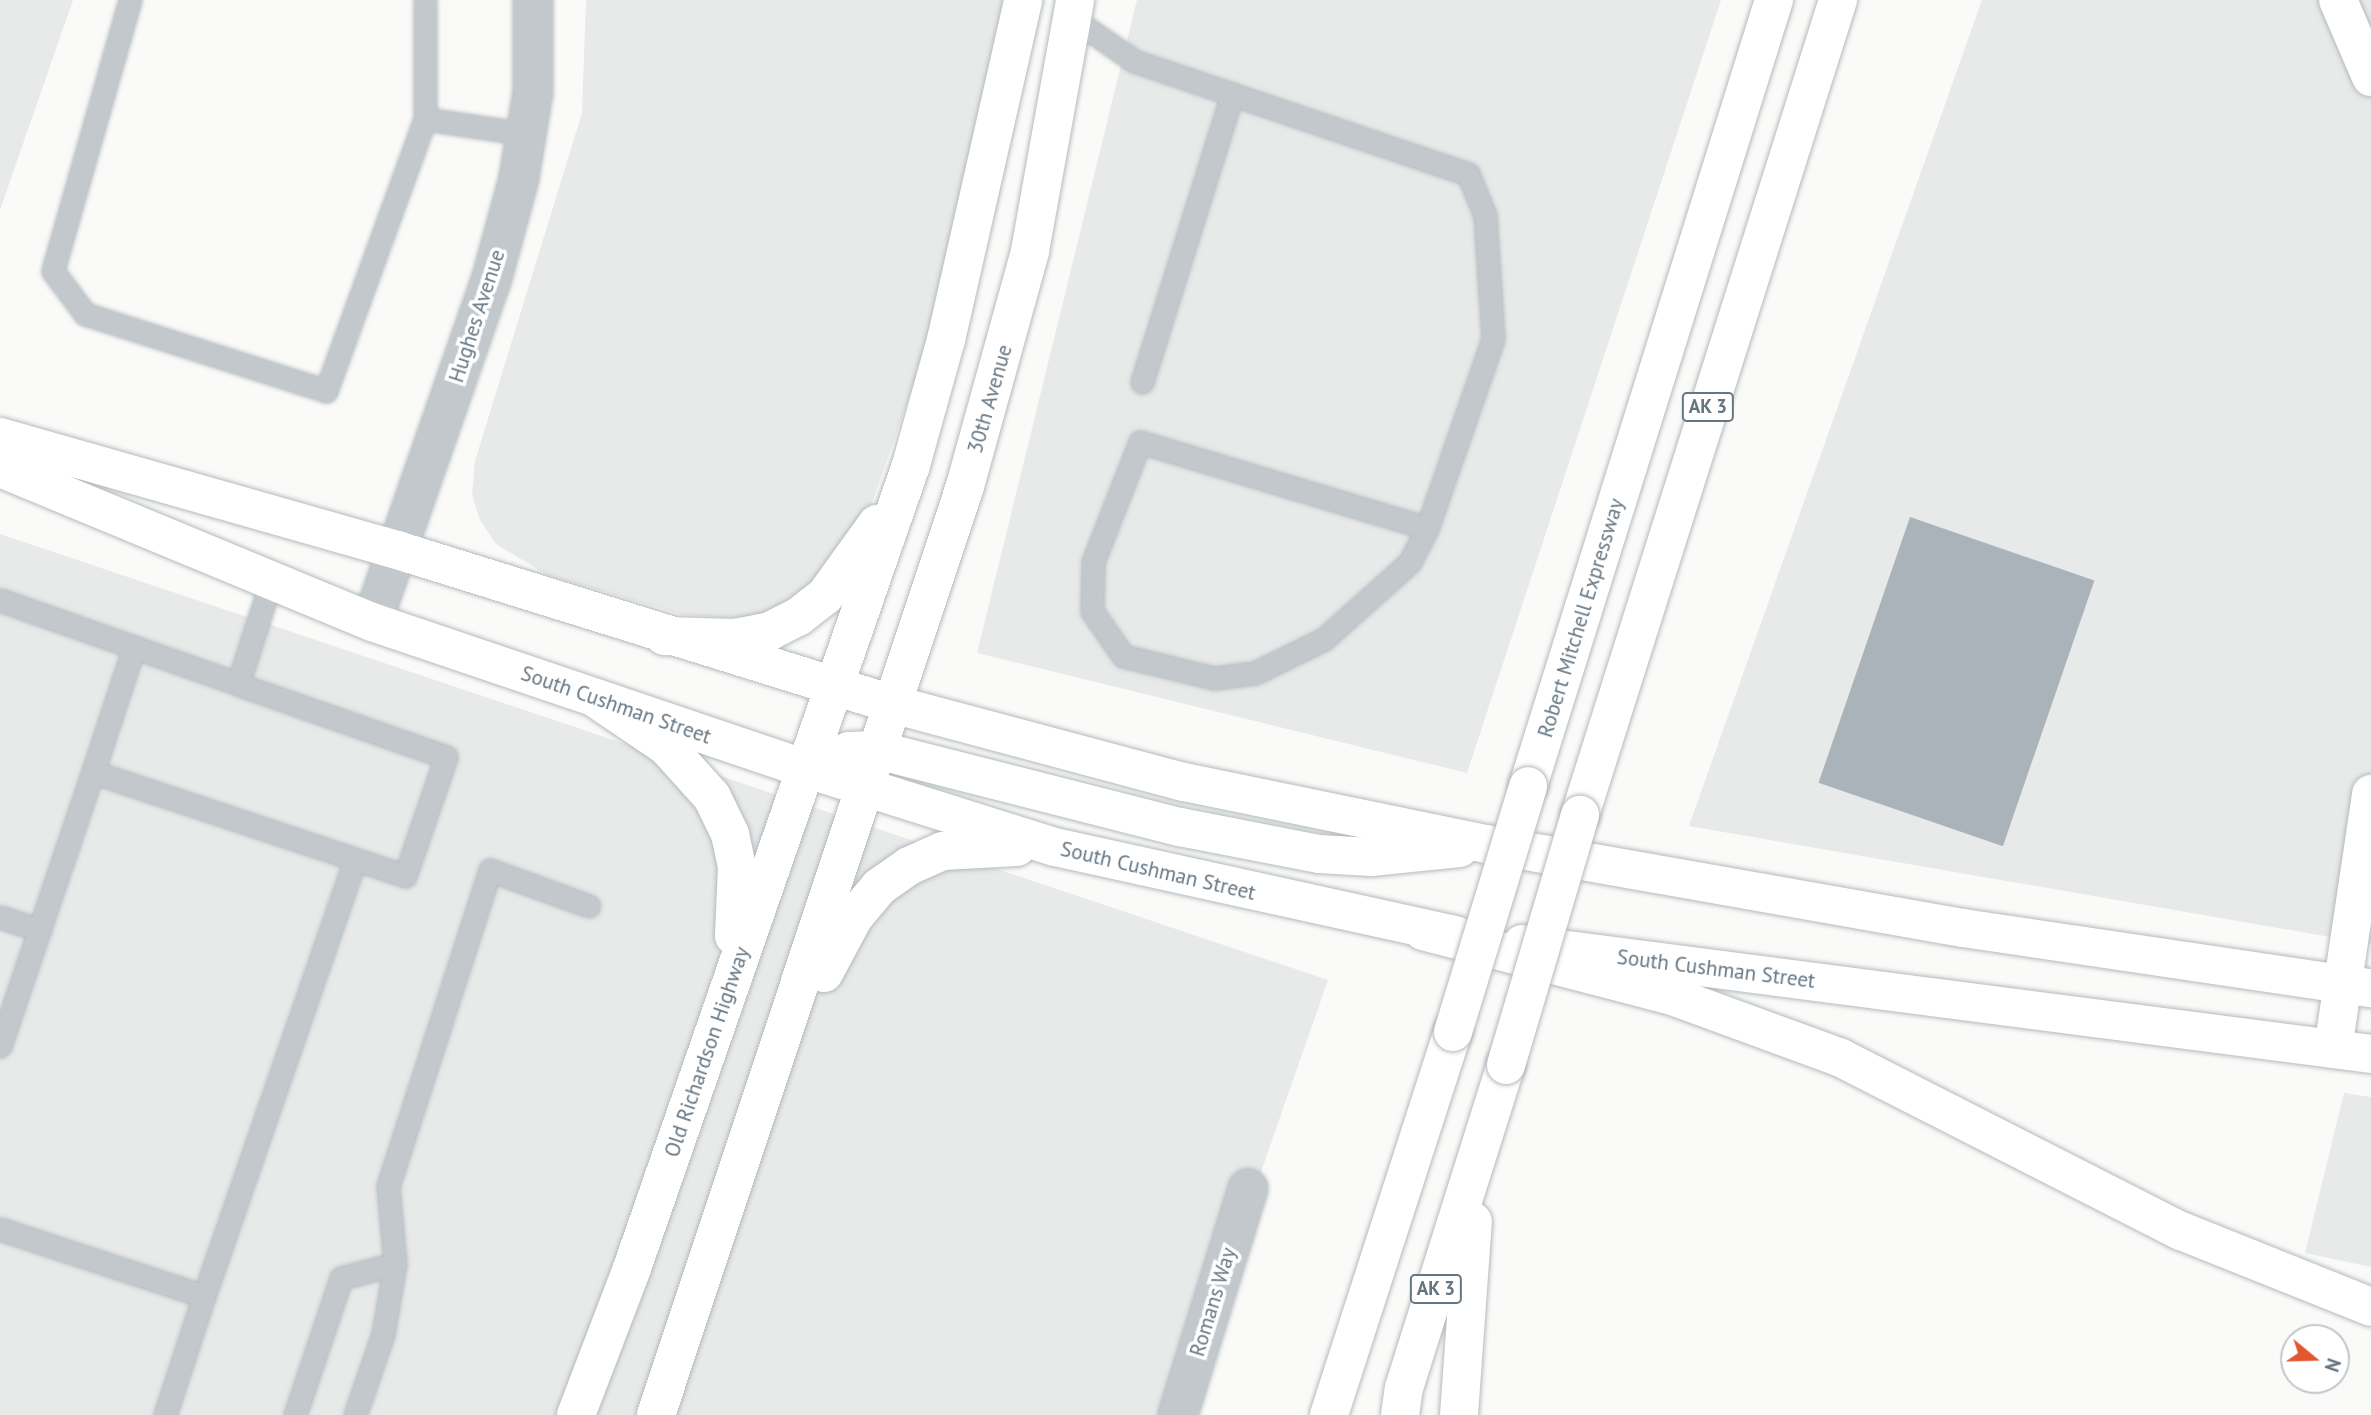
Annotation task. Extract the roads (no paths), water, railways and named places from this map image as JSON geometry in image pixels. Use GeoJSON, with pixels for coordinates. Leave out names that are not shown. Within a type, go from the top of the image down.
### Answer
{"type":"FeatureCollection","features":[{"type":"Feature","properties":{"kind":"main road"},"geometry":{"type":"LineString","coordinates":[[837,688],[908,472],[946,340],[1023,0]]}},
{"type":"Feature","properties":{"kind":"main road","name":"Robert Mitchell Expressway"},"geometry":{"type":"LineString","coordinates":[[1386,1236],[1453,1032],[1774,0]]}},
{"type":"Feature","properties":{"kind":"main road","name":"AK 3"},"geometry":{"type":"LineString","coordinates":[[1400,1415],[1404,1388],[1477,1164],[1580,815],[1838,0]]}},
{"type":"Feature","properties":{"kind":"main road"},"geometry":{"type":"LineString","coordinates":[[2337,0],[2371,76]]}},
{"type":"Feature","properties":{"kind":"main road","name":"30th Avenue"},"geometry":{"type":"LineString","coordinates":[[865,788],[965,486],[1030,251],[1074,9]]}},
{"type":"Feature","properties":{"kind":"main road"},"geometry":{"type":"LineString","coordinates":[[0,437],[397,550],[664,636],[837,688],[1184,782],[1486,844],[1963,928],[2357,986]]}},
{"type":"Feature","properties":{"kind":"main road","name":"South Cushman Street"},"geometry":{"type":"LineString","coordinates":[[0,468],[372,622],[807,769],[1055,847],[1423,931],[2371,1054]]}},
{"type":"Feature","properties":{"kind":"main road"},"geometry":{"type":"LineString","coordinates":[[664,636],[735,638],[770,631],[798,617],[825,596],[853,564],[908,472]]}},
{"type":"Feature","properties":{"kind":"main road","name":"Old Richardson Highway"},"geometry":{"type":"LineString","coordinates":[[576,1415],[631,1271],[729,986],[837,688]]}},
{"type":"Feature","properties":{"kind":"main road"},"geometry":{"type":"LineString","coordinates":[[595,698],[667,747],[712,797],[730,834],[738,899],[729,986]]}},
{"type":"Feature","properties":{"kind":"main road"},"geometry":{"type":"LineString","coordinates":[[807,769],[849,751],[877,750],[1180,827],[1319,854],[1417,855],[1486,844]]}},
{"type":"Feature","properties":{"kind":"main road"},"geometry":{"type":"LineString","coordinates":[[656,1415],[769,1085],[865,788]]}},
{"type":"Feature","properties":{"kind":"main road"},"geometry":{"type":"LineString","coordinates":[[2333,1049],[2357,986],[2371,794]]}},
{"type":"Feature","properties":{"kind":"main road"},"geometry":{"type":"LineString","coordinates":[[769,1085],[829,961],[854,918],[879,887],[943,851],[1055,847]]}},
{"type":"Feature","properties":{"kind":"main road"},"geometry":{"type":"LineString","coordinates":[[1423,931],[1672,996],[1842,1058],[2181,1231],[2371,1307]]}},
{"type":"Feature","properties":{"kind":"main road"},"geometry":{"type":"LineString","coordinates":[[1460,1415],[1477,1164]]}},
{"type":"Feature","properties":{"kind":"main road"},"geometry":{"type":"LineString","coordinates":[[1358,1415],[1386,1236]]}},
{"type":"Feature","properties":{"kind":"main road","name":"AK 3"},"geometry":{"type":"LineString","coordinates":[[1329,1415],[1386,1236]]}},
{"type":"Feature","properties":{"kind":"street","name":"Hughes Avenue"},"geometry":{"type":"LineString","coordinates":[[372,622],[493,274],[526,134],[533,92],[533,0]]}},
{"type":"Feature","properties":{"kind":"street","name":"Romans Way"},"geometry":{"type":"LineString","coordinates":[[1178,1415],[1248,1189]]}},
{"type":"Feature","properties":{"kind":"lane"},"geometry":{"type":"LineString","coordinates":[[130,0],[53,271],[85,314],[326,391],[425,119],[425,0]]}},
{"type":"Feature","properties":{"kind":"lane"},"geometry":{"type":"LineString","coordinates":[[1074,9],[1134,61],[1468,174],[1485,215],[1493,339],[1427,528],[1410,562],[1324,639],[1255,673],[1214,678],[1123,656],[1093,611],[1093,562],[1140,443],[1427,528]]}},
{"type":"Feature","properties":{"kind":"lane"},"geometry":{"type":"LineString","coordinates":[[1142,382],[1232,94]]}},
{"type":"Feature","properties":{"kind":"lane"},"geometry":{"type":"LineString","coordinates":[[425,119],[526,134]]}},
{"type":"Feature","properties":{"kind":"lane"},"geometry":{"type":"LineString","coordinates":[[238,684],[271,581]]}},
{"type":"Feature","properties":{"kind":"lane"},"geometry":{"type":"LineString","coordinates":[[0,600],[446,757],[405,876],[93,772]]}},
{"type":"Feature","properties":{"kind":"lane"},"geometry":{"type":"LineString","coordinates":[[0,1046],[134,647]]}},
{"type":"Feature","properties":{"kind":"lane"},"geometry":{"type":"LineString","coordinates":[[165,1415],[355,859]]}},
{"type":"Feature","properties":{"kind":"lane"},"geometry":{"type":"LineString","coordinates":[[355,1415],[383,1334],[395,1265],[388,1185],[490,870],[589,906]]}},
{"type":"Feature","properties":{"kind":"lane"},"geometry":{"type":"LineString","coordinates":[[0,917],[40,930]]}},
{"type":"Feature","properties":{"kind":"lane"},"geometry":{"type":"LineString","coordinates":[[0,1229],[204,1296]]}},
{"type":"Feature","properties":{"kind":"lane"},"geometry":{"type":"LineString","coordinates":[[295,1415],[341,1278],[395,1265]]}}]}
